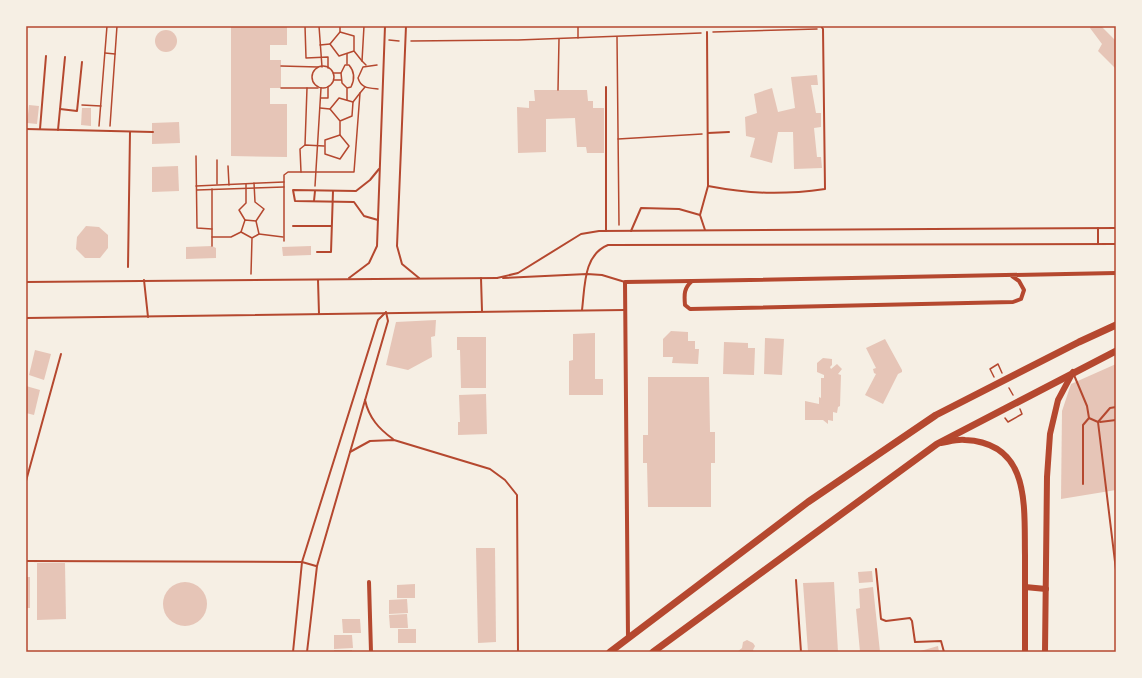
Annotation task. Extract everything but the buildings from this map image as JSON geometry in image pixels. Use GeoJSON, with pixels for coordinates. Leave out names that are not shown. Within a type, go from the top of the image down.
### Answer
{"type":"FeatureCollection","features":[{"type":"Feature","properties":{"kind":"main road"},"geometry":{"type":"LineString","coordinates":[[610,652],[808,502],[936,415],[1079,342],[1116,326]]}},
{"type":"Feature","properties":{"kind":"main road"},"geometry":{"type":"LineString","coordinates":[[653,652],[937,444],[1116,351]]}},
{"type":"Feature","properties":{"kind":"main road"},"geometry":{"type":"LineString","coordinates":[[1045,652],[1047,477],[1050,434],[1058,400],[1073,372]]}},
{"type":"Feature","properties":{"kind":"main road"},"geometry":{"type":"LineString","coordinates":[[937,444],[964,439],[986,443],[1003,453],[1012,463],[1019,475],[1023,496],[1025,652]]}},
{"type":"Feature","properties":{"kind":"main road"},"geometry":{"type":"LineString","coordinates":[[1025,587],[1046,588]]}},
{"type":"Feature","properties":{"kind":"street"},"geometry":{"type":"LineString","coordinates":[[628,639],[625,282],[1116,273]]}},
{"type":"Feature","properties":{"kind":"street"},"geometry":{"type":"LineString","coordinates":[[692,280],[686,286],[684,294],[685,305],[690,309],[1013,302],[1020,299],[1024,290],[1019,281],[1012,276]]}},
{"type":"Feature","properties":{"kind":"street"},"geometry":{"type":"LineString","coordinates":[[369,582],[372,652]]}},
{"type":"Feature","properties":{"kind":"lane"},"geometry":{"type":"LineString","coordinates":[[348,279],[369,263],[377,246],[385,26]]}},
{"type":"Feature","properties":{"kind":"lane"},"geometry":{"type":"LineString","coordinates":[[406,26],[397,246],[402,264],[419,279]]}},
{"type":"Feature","properties":{"kind":"lane"},"geometry":{"type":"LineString","coordinates":[[708,186],[760,194],[798,193],[825,189],[823,29],[821,26]]}},
{"type":"Feature","properties":{"kind":"lane"},"geometry":{"type":"LineString","coordinates":[[705,230],[700,215],[708,186],[708,32]]}},
{"type":"Feature","properties":{"kind":"lane"},"geometry":{"type":"LineString","coordinates":[[40,129],[46,56]]}},
{"type":"Feature","properties":{"kind":"lane"},"geometry":{"type":"LineString","coordinates":[[58,130],[66,57]]}},
{"type":"Feature","properties":{"kind":"lane"},"geometry":{"type":"LineString","coordinates":[[60,109],[76,111],[82,62]]}},
{"type":"Feature","properties":{"kind":"lane"},"geometry":{"type":"LineString","coordinates":[[606,87],[606,231]]}},
{"type":"Feature","properties":{"kind":"lane"},"geometry":{"type":"LineString","coordinates":[[26,129],[152,132]]}},
{"type":"Feature","properties":{"kind":"lane"},"geometry":{"type":"LineString","coordinates":[[128,267],[130,132]]}},
{"type":"Feature","properties":{"kind":"lane"},"geometry":{"type":"LineString","coordinates":[[708,133],[729,132]]}},
{"type":"Feature","properties":{"kind":"lane"},"geometry":{"type":"LineString","coordinates":[[378,220],[364,216],[354,202],[294,201],[293,190],[356,192],[370,180],[380,168]]}},
{"type":"Feature","properties":{"kind":"lane"},"geometry":{"type":"LineString","coordinates":[[314,201],[315,191]]}},
{"type":"Feature","properties":{"kind":"lane"},"geometry":{"type":"LineString","coordinates":[[317,252],[331,252],[333,191]]}},
{"type":"Feature","properties":{"kind":"lane"},"geometry":{"type":"LineString","coordinates":[[631,231],[641,208],[679,209],[700,215]]}},
{"type":"Feature","properties":{"kind":"lane"},"geometry":{"type":"LineString","coordinates":[[293,226],[331,226]]}},
{"type":"Feature","properties":{"kind":"lane"},"geometry":{"type":"LineString","coordinates":[[1098,228],[1098,244]]}},
{"type":"Feature","properties":{"kind":"lane"},"geometry":{"type":"LineString","coordinates":[[496,278],[518,273],[581,234],[606,231],[1116,228]]}},
{"type":"Feature","properties":{"kind":"lane"},"geometry":{"type":"LineString","coordinates":[[582,310],[587,269],[596,252],[608,245],[1116,244]]}},
{"type":"Feature","properties":{"kind":"lane"},"geometry":{"type":"LineString","coordinates":[[26,282],[496,278],[587,274],[602,275],[625,282]]}},
{"type":"Feature","properties":{"kind":"lane"},"geometry":{"type":"LineString","coordinates":[[481,278],[482,311]]}},
{"type":"Feature","properties":{"kind":"lane"},"geometry":{"type":"LineString","coordinates":[[318,279],[319,314]]}},
{"type":"Feature","properties":{"kind":"lane"},"geometry":{"type":"LineString","coordinates":[[144,280],[148,317]]}},
{"type":"Feature","properties":{"kind":"lane"},"geometry":{"type":"LineString","coordinates":[[26,318],[625,310]]}},
{"type":"Feature","properties":{"kind":"lane"},"geometry":{"type":"LineString","coordinates":[[307,652],[317,566],[388,321],[386,312]]}},
{"type":"Feature","properties":{"kind":"lane"},"geometry":{"type":"LineString","coordinates":[[265,652],[293,652],[302,562],[378,320],[386,312]]}},
{"type":"Feature","properties":{"kind":"lane"},"geometry":{"type":"LineString","coordinates":[[26,481],[61,354]]}},
{"type":"Feature","properties":{"kind":"lane"},"geometry":{"type":"LineString","coordinates":[[1073,372],[1087,406],[1089,418]]}},
{"type":"Feature","properties":{"kind":"lane"},"geometry":{"type":"LineString","coordinates":[[365,400],[368,414],[382,431],[394,440]]}},
{"type":"Feature","properties":{"kind":"lane"},"geometry":{"type":"LineString","coordinates":[[1116,407],[1110,408],[1098,422],[1116,570]]}},
{"type":"Feature","properties":{"kind":"lane"},"geometry":{"type":"LineString","coordinates":[[1089,418],[1098,422],[1116,420]]}},
{"type":"Feature","properties":{"kind":"lane"},"geometry":{"type":"LineString","coordinates":[[1083,484],[1082,425],[1089,418]]}},
{"type":"Feature","properties":{"kind":"lane"},"geometry":{"type":"LineString","coordinates":[[349,452],[370,441],[394,440],[490,469],[505,480],[517,495],[518,652]]}},
{"type":"Feature","properties":{"kind":"lane"},"geometry":{"type":"LineString","coordinates":[[26,561],[302,562],[317,566]]}},
{"type":"Feature","properties":{"kind":"lane"},"geometry":{"type":"LineString","coordinates":[[876,569],[881,619],[886,621],[910,618],[912,621],[914,642],[941,641],[944,652]]}},
{"type":"Feature","properties":{"kind":"lane"},"geometry":{"type":"LineString","coordinates":[[796,580],[801,652]]}},
{"type":"Feature","properties":{"kind":"path"},"geometry":{"type":"LineString","coordinates":[[99,128],[107,26]]}},
{"type":"Feature","properties":{"kind":"path"},"geometry":{"type":"LineString","coordinates":[[110,129],[117,26]]}},
{"type":"Feature","properties":{"kind":"path"},"geometry":{"type":"LineString","coordinates":[[305,26],[306,58],[328,57],[328,68]]}},
{"type":"Feature","properties":{"kind":"path"},"geometry":{"type":"LineString","coordinates":[[319,26],[321,67]]}},
{"type":"Feature","properties":{"kind":"path"},"geometry":{"type":"LineString","coordinates":[[320,45],[330,44],[340,32],[340,26]]}},
{"type":"Feature","properties":{"kind":"path"},"geometry":{"type":"LineString","coordinates":[[362,61],[364,26]]}},
{"type":"Feature","properties":{"kind":"path"},"geometry":{"type":"LineString","coordinates":[[578,26],[578,38]]}},
{"type":"Feature","properties":{"kind":"path"},"geometry":{"type":"LineString","coordinates":[[384,40],[559,39],[708,32],[823,29]]}},
{"type":"Feature","properties":{"kind":"path"},"geometry":{"type":"LineString","coordinates":[[340,32],[354,36],[354,51],[366,65],[383,65]]}},
{"type":"Feature","properties":{"kind":"path"},"geometry":{"type":"LineString","coordinates":[[617,36],[617,139],[620,231]]}},
{"type":"Feature","properties":{"kind":"path"},"geometry":{"type":"LineString","coordinates":[[558,90],[559,39]]}},
{"type":"Feature","properties":{"kind":"path"},"geometry":{"type":"LineString","coordinates":[[330,44],[339,56],[354,51]]}},
{"type":"Feature","properties":{"kind":"path"},"geometry":{"type":"LineString","coordinates":[[105,53],[115,54]]}},
{"type":"Feature","properties":{"kind":"path"},"geometry":{"type":"LineString","coordinates":[[347,54],[347,65],[353,71],[359,72]]}},
{"type":"Feature","properties":{"kind":"path"},"geometry":{"type":"LineString","coordinates":[[347,65],[342,68],[341,73],[341,80],[347,88],[347,100]]}},
{"type":"Feature","properties":{"kind":"path"},"geometry":{"type":"LineString","coordinates":[[359,82],[359,72],[366,65]]}},
{"type":"Feature","properties":{"kind":"path"},"geometry":{"type":"LineString","coordinates":[[281,66],[328,68],[333,73],[334,80],[328,87],[328,98],[320,98]]}},
{"type":"Feature","properties":{"kind":"path"},"geometry":{"type":"LineString","coordinates":[[320,88],[314,83],[313,76],[316,70],[321,67]]}},
{"type":"Feature","properties":{"kind":"path"},"geometry":{"type":"LineString","coordinates":[[347,88],[351,88],[353,83],[353,71]]}},
{"type":"Feature","properties":{"kind":"path"},"geometry":{"type":"LineString","coordinates":[[333,73],[341,73]]}},
{"type":"Feature","properties":{"kind":"path"},"geometry":{"type":"LineString","coordinates":[[334,80],[341,80]]}},
{"type":"Feature","properties":{"kind":"path"},"geometry":{"type":"LineString","coordinates":[[353,83],[359,82],[365,87],[382,89]]}},
{"type":"Feature","properties":{"kind":"path"},"geometry":{"type":"LineString","coordinates":[[281,88],[328,87]]}},
{"type":"Feature","properties":{"kind":"path"},"geometry":{"type":"LineString","coordinates":[[340,121],[352,116],[353,102],[365,87]]}},
{"type":"Feature","properties":{"kind":"path"},"geometry":{"type":"LineString","coordinates":[[305,145],[307,88]]}},
{"type":"Feature","properties":{"kind":"path"},"geometry":{"type":"LineString","coordinates":[[315,191],[320,88]]}},
{"type":"Feature","properties":{"kind":"path"},"geometry":{"type":"LineString","coordinates":[[284,241],[284,176],[288,172],[354,172],[360,93]]}},
{"type":"Feature","properties":{"kind":"path"},"geometry":{"type":"LineString","coordinates":[[330,109],[339,98],[353,102]]}},
{"type":"Feature","properties":{"kind":"path"},"geometry":{"type":"LineString","coordinates":[[77,105],[100,106]]}},
{"type":"Feature","properties":{"kind":"path"},"geometry":{"type":"LineString","coordinates":[[320,108],[330,109],[340,121],[340,135],[349,146],[340,159],[325,154],[325,140],[340,135]]}},
{"type":"Feature","properties":{"kind":"path"},"geometry":{"type":"LineString","coordinates":[[617,139],[708,133]]}},
{"type":"Feature","properties":{"kind":"path"},"geometry":{"type":"LineString","coordinates":[[301,172],[300,149],[305,145],[325,146]]}},
{"type":"Feature","properties":{"kind":"path"},"geometry":{"type":"LineString","coordinates":[[196,156],[197,228],[212,229]]}},
{"type":"Feature","properties":{"kind":"path"},"geometry":{"type":"LineString","coordinates":[[217,160],[217,185]]}},
{"type":"Feature","properties":{"kind":"path"},"geometry":{"type":"LineString","coordinates":[[228,166],[229,185]]}},
{"type":"Feature","properties":{"kind":"path"},"geometry":{"type":"LineString","coordinates":[[196,186],[284,182]]}},
{"type":"Feature","properties":{"kind":"path"},"geometry":{"type":"LineString","coordinates":[[254,183],[255,202],[264,209],[256,221],[259,234]]}},
{"type":"Feature","properties":{"kind":"path"},"geometry":{"type":"LineString","coordinates":[[212,237],[232,237],[241,232],[245,220],[239,210],[246,203],[246,184]]}},
{"type":"Feature","properties":{"kind":"path"},"geometry":{"type":"LineString","coordinates":[[196,190],[284,187]]}},
{"type":"Feature","properties":{"kind":"path"},"geometry":{"type":"LineString","coordinates":[[212,189],[212,246]]}},
{"type":"Feature","properties":{"kind":"path"},"geometry":{"type":"LineString","coordinates":[[245,220],[256,221]]}},
{"type":"Feature","properties":{"kind":"path"},"geometry":{"type":"LineString","coordinates":[[241,232],[252,238]]}},
{"type":"Feature","properties":{"kind":"path"},"geometry":{"type":"LineString","coordinates":[[252,238],[259,234],[284,238]]}},
{"type":"Feature","properties":{"kind":"path"},"geometry":{"type":"LineString","coordinates":[[251,280],[252,238]]}},
{"type":"Feature","properties":{"kind":"path"},"geometry":{"type":"LineString","coordinates":[[990,369],[998,364],[1005,378]]}},
{"type":"Feature","properties":{"kind":"path"},"geometry":{"type":"LineString","coordinates":[[1008,386],[1015,400]]}},
{"type":"Feature","properties":{"kind":"path"},"geometry":{"type":"LineString","coordinates":[[1008,422],[1022,414],[1019,407]]}}]}
